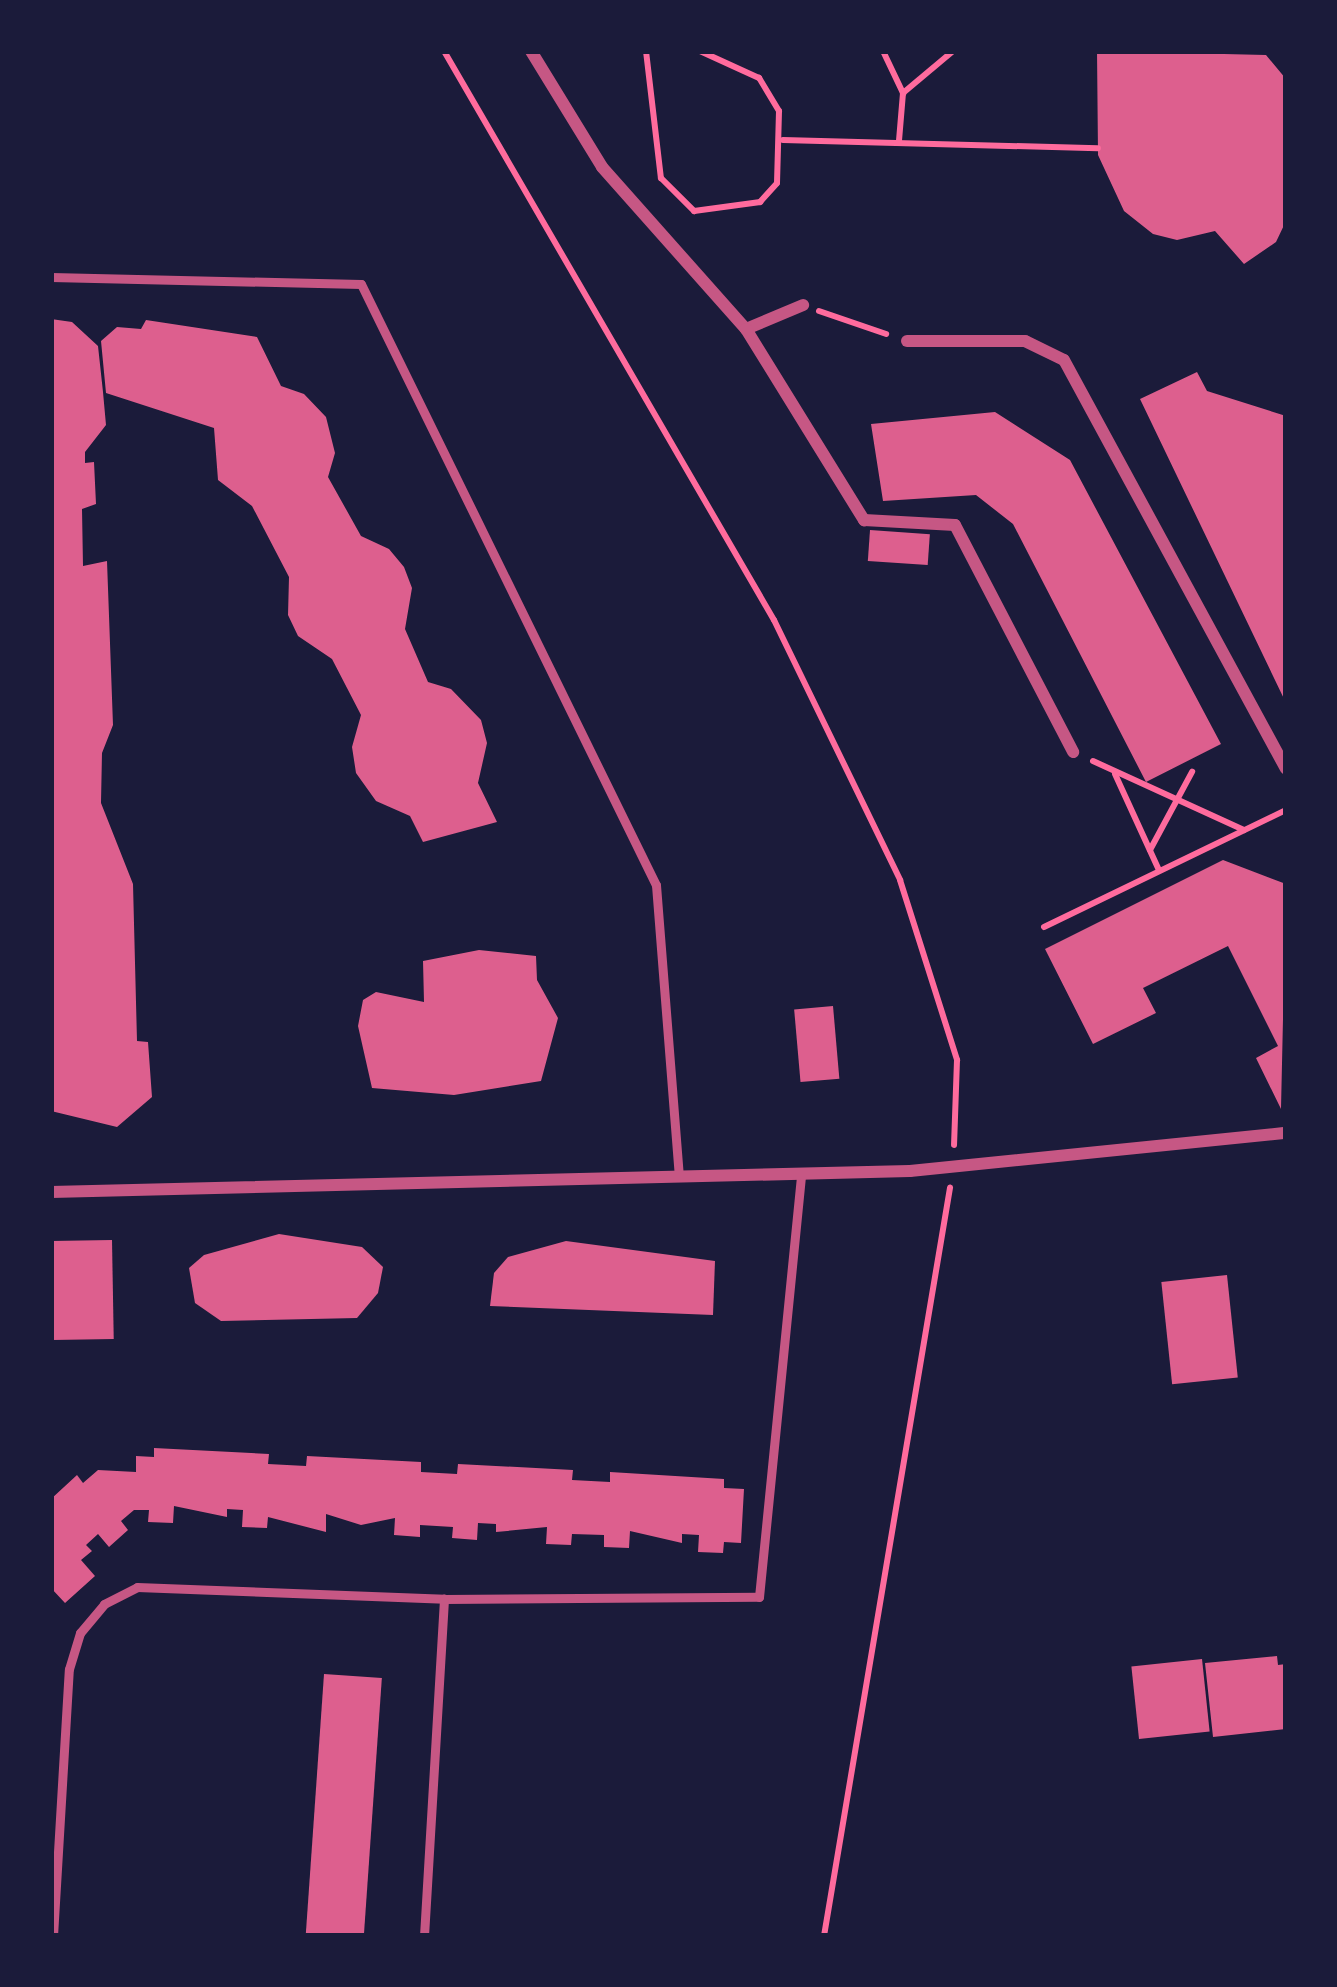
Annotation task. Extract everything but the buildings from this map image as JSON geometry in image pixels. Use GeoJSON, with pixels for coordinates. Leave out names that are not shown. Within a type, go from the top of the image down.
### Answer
{"type":"FeatureCollection","features":[{"type":"Feature","properties":{"kind":"street"},"geometry":{"type":"LineString","coordinates":[[531,51],[602,167],[746,329],[864,520],[955,525],[1073,752]]}},
{"type":"Feature","properties":{"kind":"street"},"geometry":{"type":"LineString","coordinates":[[746,329],[803,305]]}},
{"type":"Feature","properties":{"kind":"street"},"geometry":{"type":"LineString","coordinates":[[907,341],[1025,341],[1064,360],[1286,769]]}},
{"type":"Feature","properties":{"kind":"street"},"geometry":{"type":"LineString","coordinates":[[51,1192],[680,1177],[783,1168],[801,1175],[953,1167],[1286,1133]]}},
{"type":"Feature","properties":{"kind":"lane"},"geometry":{"type":"LineString","coordinates":[[51,277],[361,284],[656,885],[680,1177]]}},
{"type":"Feature","properties":{"kind":"lane"},"geometry":{"type":"LineString","coordinates":[[53,1936],[56,1815],[69,1669],[80,1633],[104,1604],[137,1587],[174,1584],[444,1599],[759,1597],[801,1175]]}},
{"type":"Feature","properties":{"kind":"lane"},"geometry":{"type":"LineString","coordinates":[[424,1936],[444,1599]]}},
{"type":"Feature","properties":{"kind":"path"},"geometry":{"type":"LineString","coordinates":[[444,51],[774,620],[900,880],[957,1060],[953,1167],[824,1936]]}},
{"type":"Feature","properties":{"kind":"path"},"geometry":{"type":"LineString","coordinates":[[646,51],[661,178],[694,211],[760,202],[778,183],[784,140],[779,111],[759,78],[700,51]]}},
{"type":"Feature","properties":{"kind":"path"},"geometry":{"type":"LineString","coordinates":[[883,51],[903,92],[899,141]]}},
{"type":"Feature","properties":{"kind":"path"},"geometry":{"type":"LineString","coordinates":[[903,92],[953,51]]}},
{"type":"Feature","properties":{"kind":"path"},"geometry":{"type":"LineString","coordinates":[[784,140],[1098,148]]}},
{"type":"Feature","properties":{"kind":"path"},"geometry":{"type":"LineString","coordinates":[[803,305],[907,341]]}},
{"type":"Feature","properties":{"kind":"path"},"geometry":{"type":"LineString","coordinates":[[1073,752],[1244,830]]}},
{"type":"Feature","properties":{"kind":"path"},"geometry":{"type":"LineString","coordinates":[[1114,770],[1159,870]]}},
{"type":"Feature","properties":{"kind":"path"},"geometry":{"type":"LineString","coordinates":[[1150,850],[1192,772]]}},
{"type":"Feature","properties":{"kind":"path"},"geometry":{"type":"LineString","coordinates":[[1044,927],[1286,810]]}}]}
